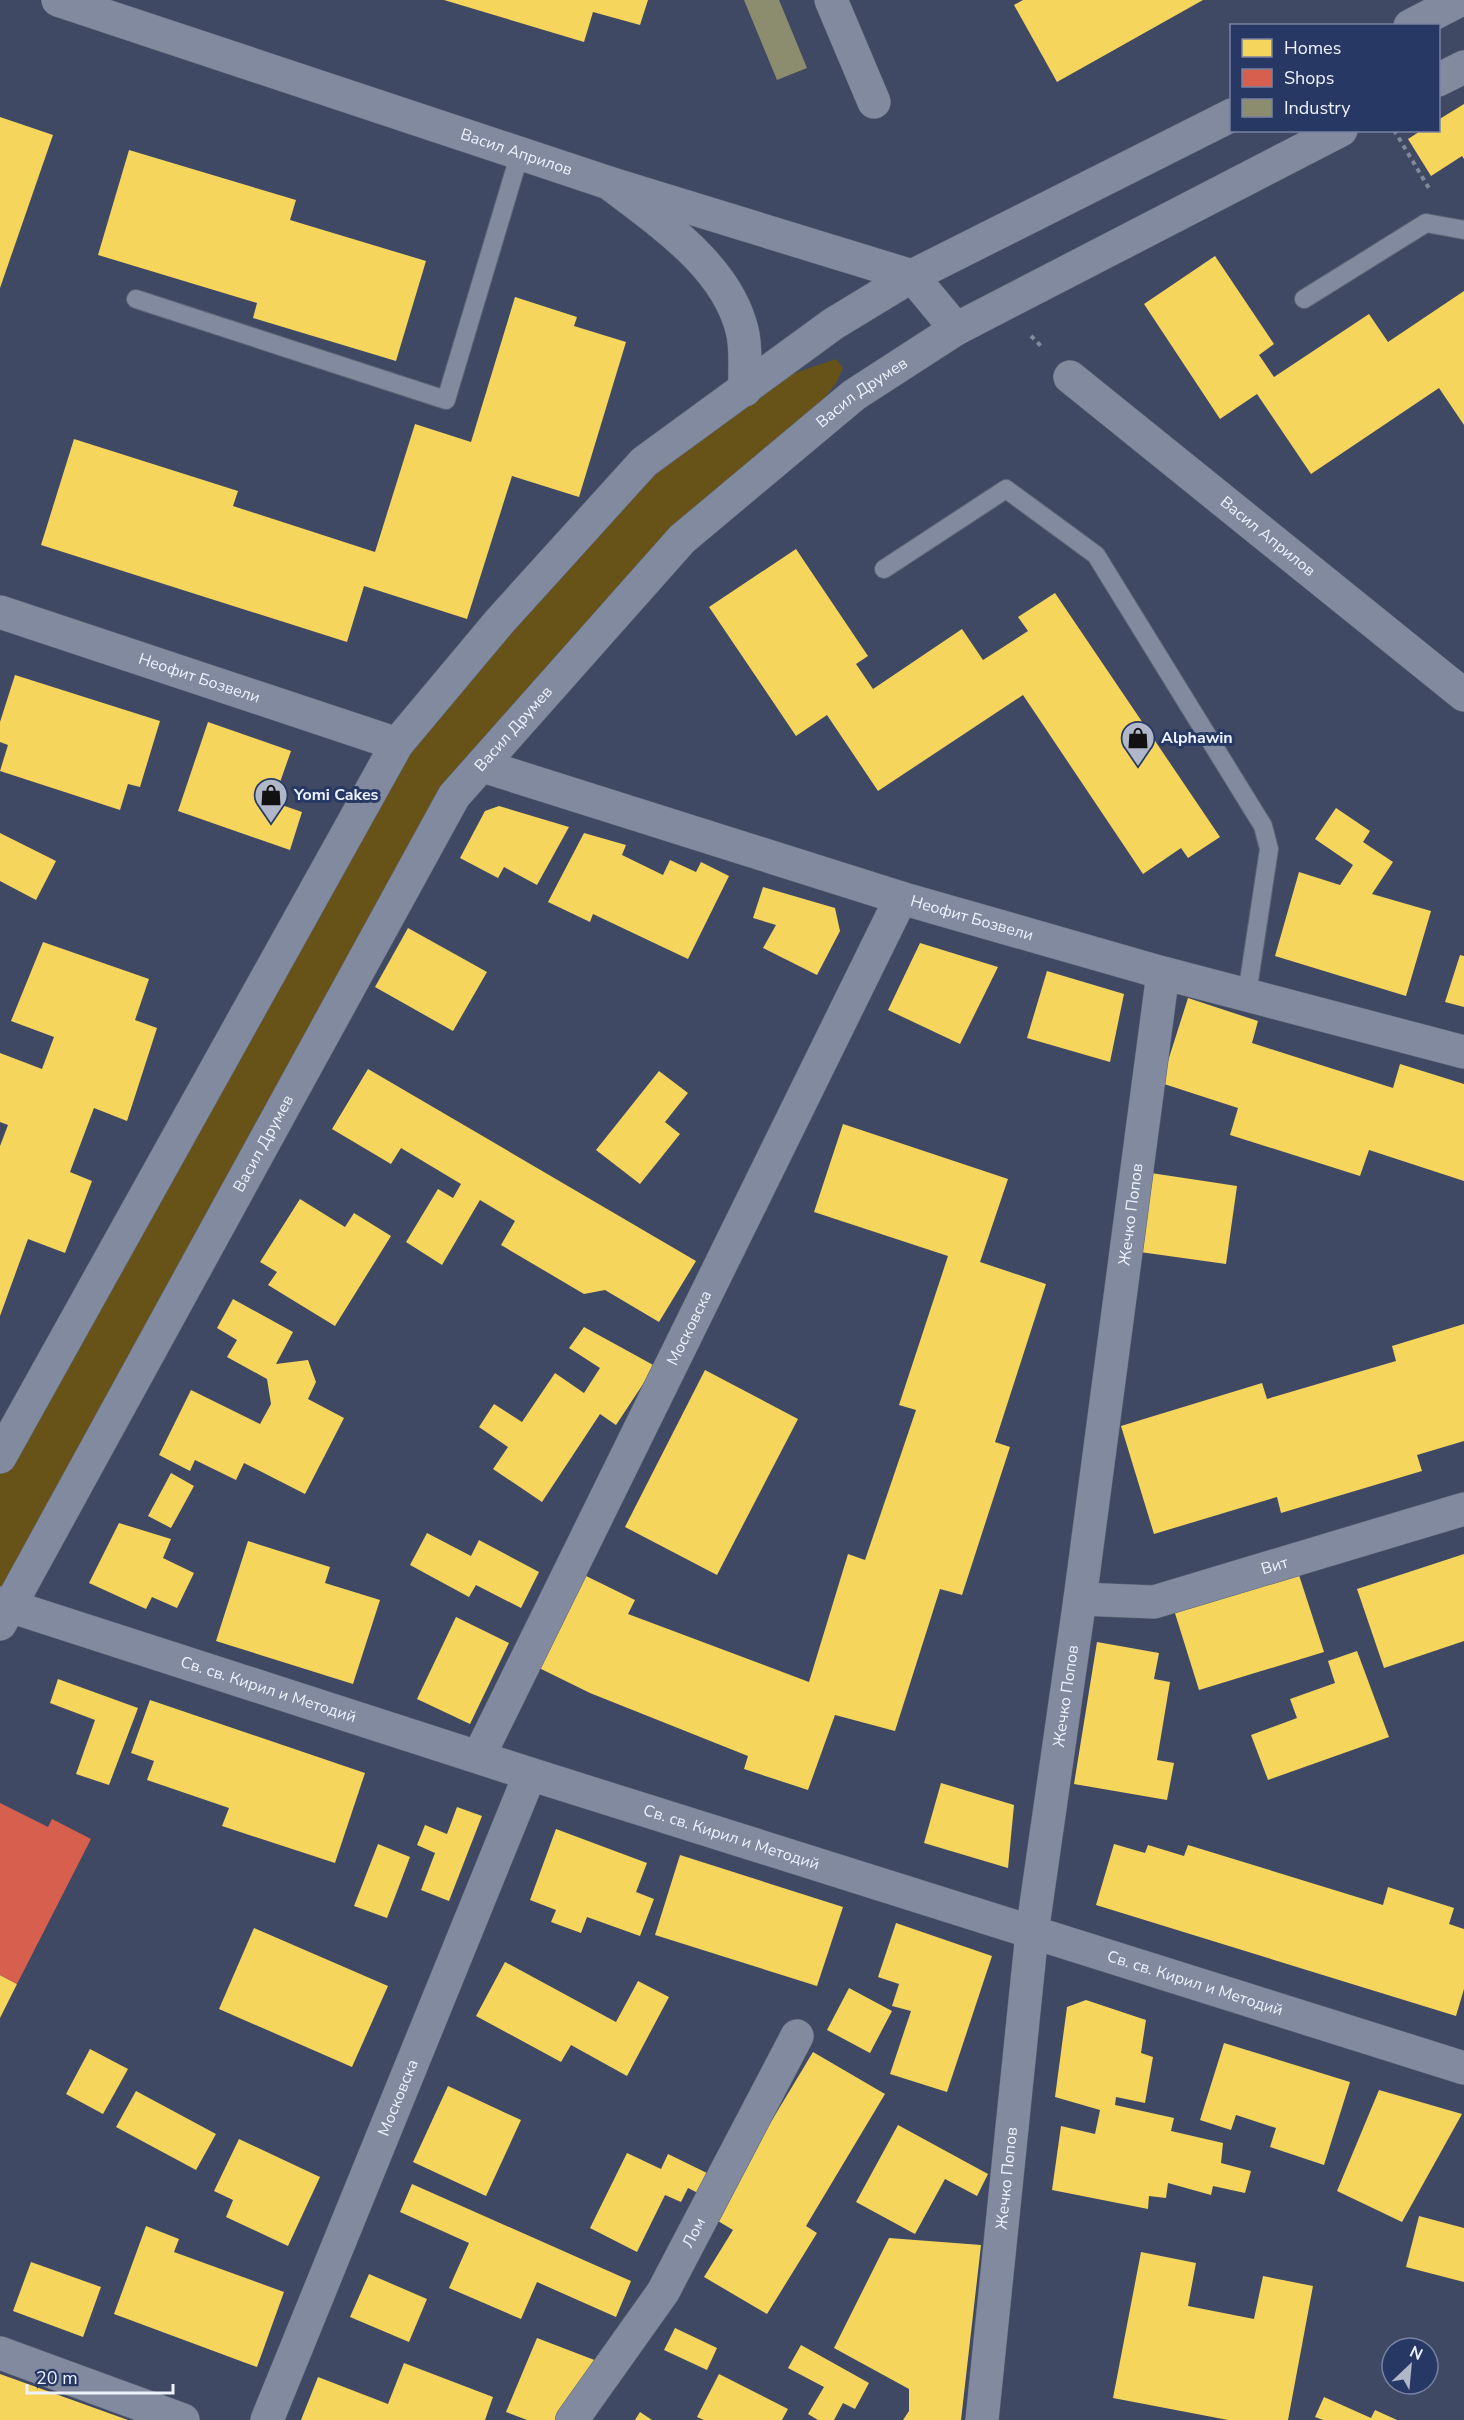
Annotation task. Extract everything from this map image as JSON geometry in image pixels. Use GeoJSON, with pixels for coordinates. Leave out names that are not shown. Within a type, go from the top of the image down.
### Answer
{"type":"FeatureCollection","features":[{"type":"Feature","properties":{"kind":"street","name":"Васил Априлов"},"geometry":{"type":"LineString","coordinates":[[58,0],[609,183],[912,276]]}},
{"type":"Feature","properties":{"kind":"street"},"geometry":{"type":"LineString","coordinates":[[831,0],[874,102]]}},
{"type":"Feature","properties":{"kind":"street"},"geometry":{"type":"LineString","coordinates":[[1414,24],[1460,0]]}},
{"type":"Feature","properties":{"kind":"street"},"geometry":{"type":"LineString","coordinates":[[1440,79],[1464,67]]}},
{"type":"Feature","properties":{"kind":"street"},"geometry":{"type":"LineString","coordinates":[[0,1457],[398,744],[501,621],[644,462],[833,324],[912,276],[1230,116]]}},
{"type":"Feature","properties":{"kind":"street","name":"Васил Друмев"},"geometry":{"type":"LineString","coordinates":[[3,1612],[454,796],[682,539],[854,395],[956,328],[1337,132]]}},
{"type":"Feature","properties":{"kind":"street"},"geometry":{"type":"LineString","coordinates":[[609,183],[690,246],[722,284],[742,330],[745,390]]}},
{"type":"Feature","properties":{"kind":"street"},"geometry":{"type":"LineString","coordinates":[[912,276],[956,328]]}},
{"type":"Feature","properties":{"kind":"street","name":"Васил Априлов"},"geometry":{"type":"LineString","coordinates":[[1070,377],[1464,695]]}},
{"type":"Feature","properties":{"kind":"street","name":"Неофит Бозвели"},"geometry":{"type":"LineString","coordinates":[[0,612],[398,744]]}},
{"type":"Feature","properties":{"kind":"street","name":"Неофит Бозвели"},"geometry":{"type":"LineString","coordinates":[[483,765],[901,898],[1163,973],[1464,1052]]}},
{"type":"Feature","properties":{"kind":"street","name":"Московска"},"geometry":{"type":"LineString","coordinates":[[478,1756],[901,898]]}},
{"type":"Feature","properties":{"kind":"street","name":"Жечко Попов"},"geometry":{"type":"LineString","coordinates":[[982,2420],[1032,1933],[1080,1599],[1163,973]]}},
{"type":"Feature","properties":{"kind":"street","name":"Вит"},"geometry":{"type":"LineString","coordinates":[[1080,1599],[1154,1602],[1464,1509]]}},
{"type":"Feature","properties":{"kind":"street","name":"Св. св. Кирил и Методий"},"geometry":{"type":"LineString","coordinates":[[3,1612],[478,1756],[1464,2068]]}},
{"type":"Feature","properties":{"kind":"street","name":"Московска"},"geometry":{"type":"LineString","coordinates":[[267,2420],[530,1774]]}},
{"type":"Feature","properties":{"kind":"street","name":"Лом"},"geometry":{"type":"LineString","coordinates":[[572,2420],[663,2292],[797,2036]]}},
{"type":"Feature","properties":{"kind":"street"},"geometry":{"type":"LineString","coordinates":[[0,2353],[183,2420]]}},
{"type":"Feature","properties":{"kind":"lane"},"geometry":{"type":"LineString","coordinates":[[136,299],[446,400],[520,153]]}},
{"type":"Feature","properties":{"kind":"lane"},"geometry":{"type":"LineString","coordinates":[[1304,299],[1426,223],[1459,229]]}},
{"type":"Feature","properties":{"kind":"lane"},"geometry":{"type":"LineString","coordinates":[[884,569],[1006,489],[1096,555],[1263,826],[1269,849],[1247,994]]}},
{"type":"Feature","properties":{"kind":"path"},"geometry":{"type":"LineString","coordinates":[[1395,132],[1459,229]]}},
{"type":"Feature","properties":{"kind":"path"},"geometry":{"type":"LineString","coordinates":[[1002,305],[1070,377]]}},
{"type":"Feature","properties":{"kind":"shaded area"},"geometry":{"type":"Polygon","coordinates":[[[836,359],[843,368],[836,383],[785,450],[483,766],[0,1624],[0,1457],[384,768],[644,462],[745,390],[836,359]]]}},
{"type":"Feature","properties":{"kind":"building: Homes"},"geometry":{"type":"Polygon","coordinates":[[[444,0],[648,0],[640,25],[593,12],[584,42],[444,0]]]}},
{"type":"Feature","properties":{"kind":"building: Homes"},"geometry":{"type":"Polygon","coordinates":[[[1023,0],[1203,0],[1057,82],[1014,5],[1023,0]]]}},
{"type":"Feature","properties":{"kind":"building: Homes"},"geometry":{"type":"Polygon","coordinates":[[[1464,104],[1464,159],[1462,156],[1431,176],[1408,139],[1419,132],[1440,132],[1440,119],[1464,104]]]}},
{"type":"Feature","properties":{"kind":"building: Homes"},"geometry":{"type":"Polygon","coordinates":[[[0,117],[53,135],[0,288],[0,117]]]}},
{"type":"Feature","properties":{"kind":"building: Homes"},"geometry":{"type":"Polygon","coordinates":[[[129,150],[296,200],[290,220],[426,261],[396,361],[253,318],[257,303],[98,255],[129,150]]]}},
{"type":"Feature","properties":{"kind":"building: Homes"},"geometry":{"type":"Polygon","coordinates":[[[1215,256],[1274,344],[1259,355],[1274,377],[1369,314],[1388,342],[1464,291],[1464,425],[1439,388],[1311,474],[1257,394],[1220,419],[1144,304],[1215,256]]]}},
{"type":"Feature","properties":{"kind":"building: Homes"},"geometry":{"type":"Polygon","coordinates":[[[515,297],[577,317],[574,326],[626,342],[579,497],[512,476],[467,619],[364,586],[347,642],[41,545],[74,439],[238,491],[233,506],[375,552],[415,424],[471,442],[515,297]]]}},
{"type":"Feature","properties":{"kind":"building: Homes"},"geometry":{"type":"Polygon","coordinates":[[[796,549],[868,656],[856,664],[873,689],[962,629],[983,660],[1028,631],[1018,617],[1055,593],[1220,837],[1188,858],[1181,848],[1143,874],[1023,695],[878,791],[827,715],[796,736],[709,607],[796,549]]]}},
{"type":"Feature","properties":{"kind":"building: Homes"},"geometry":{"type":"Polygon","coordinates":[[[15,675],[160,721],[140,787],[128,784],[120,810],[0,771],[8,745],[0,742],[0,722],[15,675]]]}},
{"type":"Feature","properties":{"kind":"building: Homes"},"geometry":{"type":"Polygon","coordinates":[[[208,722],[291,751],[273,802],[302,812],[290,850],[178,811],[208,722]]]}},
{"type":"Feature","properties":{"kind":"building: Homes"},"geometry":{"type":"Polygon","coordinates":[[[499,806],[569,827],[537,885],[504,867],[498,878],[460,858],[485,811],[499,806]]]}},
{"type":"Feature","properties":{"kind":"building: Homes"},"geometry":{"type":"Polygon","coordinates":[[[1336,808],[1370,831],[1363,842],[1393,862],[1372,894],[1431,911],[1406,996],[1275,956],[1299,872],[1340,885],[1353,865],[1315,839],[1336,808]]]}},
{"type":"Feature","properties":{"kind":"building: Homes"},"geometry":{"type":"Polygon","coordinates":[[[0,833],[56,861],[36,900],[0,881],[0,833]]]}},
{"type":"Feature","properties":{"kind":"building: Homes"},"geometry":{"type":"Polygon","coordinates":[[[584,833],[626,845],[622,855],[663,875],[670,860],[696,872],[701,862],[729,876],[688,959],[593,914],[590,922],[548,902],[584,833]]]}},
{"type":"Feature","properties":{"kind":"building: Homes"},"geometry":{"type":"Polygon","coordinates":[[[763,887],[835,908],[840,931],[817,975],[763,948],[776,925],[753,918],[763,887]]]}},
{"type":"Feature","properties":{"kind":"building: Homes"},"geometry":{"type":"Polygon","coordinates":[[[408,928],[487,972],[453,1031],[375,987],[408,928]]]}},
{"type":"Feature","properties":{"kind":"building: Homes"},"geometry":{"type":"Polygon","coordinates":[[[43,942],[149,979],[135,1020],[157,1028],[127,1121],[94,1108],[70,1172],[92,1181],[65,1253],[28,1239],[0,1316],[0,1146],[8,1125],[0,1122],[0,1053],[42,1069],[54,1037],[11,1021],[43,942]]]}},
{"type":"Feature","properties":{"kind":"building: Homes"},"geometry":{"type":"Polygon","coordinates":[[[920,943],[998,967],[960,1044],[888,1010],[920,943]]]}},
{"type":"Feature","properties":{"kind":"building: Homes"},"geometry":{"type":"Polygon","coordinates":[[[1460,955],[1464,956],[1464,1007],[1445,1002],[1460,955]]]}},
{"type":"Feature","properties":{"kind":"building: Homes"},"geometry":{"type":"Polygon","coordinates":[[[1047,971],[1124,994],[1110,1062],[1027,1038],[1047,971]]]}},
{"type":"Feature","properties":{"kind":"building: Homes"},"geometry":{"type":"Polygon","coordinates":[[[1188,998],[1258,1021],[1252,1043],[1393,1088],[1400,1064],[1464,1084],[1464,1181],[1369,1150],[1360,1176],[1230,1135],[1238,1108],[1161,1083],[1188,998]]]}},
{"type":"Feature","properties":{"kind":"building: Homes"},"geometry":{"type":"Polygon","coordinates":[[[368,1069],[696,1261],[659,1322],[605,1290],[584,1294],[501,1245],[515,1221],[480,1200],[442,1265],[406,1242],[438,1189],[453,1198],[461,1184],[401,1148],[391,1164],[332,1129],[368,1069]]]}},
{"type":"Feature","properties":{"kind":"building: Homes"},"geometry":{"type":"Polygon","coordinates":[[[659,1071],[688,1093],[665,1122],[680,1134],[640,1184],[596,1150],[659,1071]]]}},
{"type":"Feature","properties":{"kind":"building: Homes"},"geometry":{"type":"Polygon","coordinates":[[[843,1124],[1008,1179],[980,1262],[1046,1284],[995,1442],[1010,1447],[962,1595],[940,1589],[895,1731],[835,1715],[808,1790],[744,1769],[748,1756],[590,1693],[537,1667],[582,1574],[635,1600],[628,1614],[809,1682],[848,1554],[865,1560],[916,1410],[899,1405],[948,1256],[814,1212],[843,1124]]]}},
{"type":"Feature","properties":{"kind":"building: Homes"},"geometry":{"type":"Polygon","coordinates":[[[1151,1173],[1237,1186],[1226,1264],[1140,1252],[1151,1173]]]}},
{"type":"Feature","properties":{"kind":"building: Homes"},"geometry":{"type":"Polygon","coordinates":[[[300,1199],[345,1227],[354,1213],[391,1236],[335,1326],[268,1285],[277,1272],[260,1262],[300,1199]]]}},
{"type":"Feature","properties":{"kind":"building: Homes"},"geometry":{"type":"Polygon","coordinates":[[[233,1299],[293,1332],[276,1364],[308,1360],[316,1382],[308,1399],[344,1418],[305,1494],[244,1463],[236,1480],[195,1460],[190,1471],[159,1455],[191,1390],[260,1424],[271,1404],[267,1379],[227,1357],[237,1340],[217,1328],[233,1299]]]}},
{"type":"Feature","properties":{"kind":"building: Homes"},"geometry":{"type":"Polygon","coordinates":[[[1464,1324],[1464,1441],[1417,1455],[1422,1471],[1281,1513],[1277,1497],[1154,1534],[1121,1426],[1262,1383],[1267,1399],[1396,1361],[1392,1346],[1464,1324]]]}},
{"type":"Feature","properties":{"kind":"building: Homes"},"geometry":{"type":"Polygon","coordinates":[[[584,1327],[655,1366],[616,1425],[600,1414],[542,1502],[493,1469],[508,1447],[479,1427],[494,1404],[522,1422],[555,1373],[584,1393],[600,1368],[569,1348],[584,1327]]]}},
{"type":"Feature","properties":{"kind":"building: Homes"},"geometry":{"type":"Polygon","coordinates":[[[705,1370],[798,1419],[717,1575],[625,1527],[705,1370]]]}},
{"type":"Feature","properties":{"kind":"building: Homes"},"geometry":{"type":"Polygon","coordinates":[[[171,1473],[194,1486],[171,1528],[148,1516],[171,1473]]]}},
{"type":"Feature","properties":{"kind":"building: Homes"},"geometry":{"type":"Polygon","coordinates":[[[119,1523],[171,1539],[163,1558],[194,1573],[177,1608],[152,1597],[146,1609],[89,1583],[119,1523]]]}},
{"type":"Feature","properties":{"kind":"building: Homes"},"geometry":{"type":"Polygon","coordinates":[[[427,1533],[471,1556],[479,1540],[539,1572],[521,1608],[476,1585],[469,1597],[410,1565],[427,1533]]]}},
{"type":"Feature","properties":{"kind":"building: Homes"},"geometry":{"type":"Polygon","coordinates":[[[248,1541],[330,1567],[325,1583],[380,1600],[353,1684],[216,1641],[248,1541]]]}},
{"type":"Feature","properties":{"kind":"building: Homes"},"geometry":{"type":"Polygon","coordinates":[[[1464,1554],[1464,1641],[1384,1668],[1357,1589],[1464,1554]]]}},
{"type":"Feature","properties":{"kind":"building: Homes"},"geometry":{"type":"Polygon","coordinates":[[[1298,1572],[1324,1652],[1199,1690],[1174,1610],[1298,1572]]]}},
{"type":"Feature","properties":{"kind":"building: Homes"},"geometry":{"type":"Polygon","coordinates":[[[456,1617],[509,1643],[470,1724],[417,1699],[456,1617]]]}},
{"type":"Feature","properties":{"kind":"building: Homes"},"geometry":{"type":"Polygon","coordinates":[[[1097,1642],[1159,1653],[1154,1679],[1170,1682],[1157,1760],[1174,1763],[1167,1800],[1074,1784],[1097,1642]]]}},
{"type":"Feature","properties":{"kind":"building: Homes"},"geometry":{"type":"Polygon","coordinates":[[[1357,1651],[1389,1737],[1268,1780],[1251,1735],[1297,1718],[1290,1699],[1335,1683],[1328,1661],[1357,1651]]]}},
{"type":"Feature","properties":{"kind":"building: Homes"},"geometry":{"type":"Polygon","coordinates":[[[58,1679],[138,1708],[109,1785],[76,1774],[95,1720],[50,1703],[58,1679]]]}},
{"type":"Feature","properties":{"kind":"building: Homes"},"geometry":{"type":"Polygon","coordinates":[[[150,1700],[365,1773],[335,1863],[222,1826],[229,1808],[147,1780],[154,1761],[131,1753],[150,1700]]]}},
{"type":"Feature","properties":{"kind":"building: Homes"},"geometry":{"type":"Polygon","coordinates":[[[941,1783],[1014,1805],[1008,1868],[924,1843],[941,1783]]]}},
{"type":"Feature","properties":{"kind":"building: Homes"},"geometry":{"type":"Polygon","coordinates":[[[457,1807],[482,1816],[449,1901],[421,1890],[435,1853],[417,1845],[425,1825],[447,1834],[457,1807]]]}},
{"type":"Feature","properties":{"kind":"building: Homes"},"geometry":{"type":"Polygon","coordinates":[[[556,1829],[647,1863],[636,1892],[654,1899],[640,1936],[587,1917],[581,1933],[551,1922],[556,1910],[530,1900],[556,1829]]]}},
{"type":"Feature","properties":{"kind":"building: Homes"},"geometry":{"type":"Polygon","coordinates":[[[378,1844],[410,1857],[387,1918],[354,1906],[378,1844]]]}},
{"type":"Feature","properties":{"kind":"building: Homes"},"geometry":{"type":"Polygon","coordinates":[[[1114,1844],[1145,1853],[1148,1845],[1184,1856],[1188,1845],[1383,1905],[1388,1887],[1454,1908],[1449,1924],[1464,1929],[1464,1989],[1456,2016],[1096,1905],[1114,1844]]]}},
{"type":"Feature","properties":{"kind":"building: Homes"},"geometry":{"type":"Polygon","coordinates":[[[680,1855],[843,1907],[817,1986],[655,1935],[680,1855]]]}},
{"type":"Feature","properties":{"kind":"building: Homes"},"geometry":{"type":"Polygon","coordinates":[[[896,1923],[992,1956],[947,2092],[890,2074],[911,2011],[892,2006],[899,1984],[878,1977],[896,1923]]]}},
{"type":"Feature","properties":{"kind":"building: Homes"},"geometry":{"type":"Polygon","coordinates":[[[254,1928],[388,1986],[352,2067],[219,2009],[254,1928]]]}},
{"type":"Feature","properties":{"kind":"building: Homes"},"geometry":{"type":"Polygon","coordinates":[[[505,1962],[616,2022],[638,1981],[669,1997],[627,2076],[571,2045],[561,2062],[476,2016],[505,1962]]]}},
{"type":"Feature","properties":{"kind":"building: Homes"},"geometry":{"type":"Polygon","coordinates":[[[0,1975],[17,1984],[0,2018],[0,1975]]]}},
{"type":"Feature","properties":{"kind":"building: Homes"},"geometry":{"type":"Polygon","coordinates":[[[849,1988],[892,2011],[870,2053],[827,2030],[849,1988]]]}},
{"type":"Feature","properties":{"kind":"building: Homes"},"geometry":{"type":"Polygon","coordinates":[[[1086,2000],[1146,2020],[1141,2053],[1153,2057],[1145,2103],[1116,2097],[1115,2105],[1174,2118],[1171,2131],[1223,2143],[1221,2163],[1251,2171],[1245,2193],[1213,2186],[1211,2195],[1168,2183],[1166,2198],[1149,2196],[1148,2209],[1052,2190],[1061,2126],[1095,2134],[1100,2110],[1055,2097],[1067,2007],[1086,2000]]]}},
{"type":"Feature","properties":{"kind":"building: Homes"},"geometry":{"type":"Polygon","coordinates":[[[1224,2043],[1350,2082],[1324,2165],[1270,2147],[1276,2128],[1236,2115],[1231,2130],[1200,2120],[1224,2043]]]}},
{"type":"Feature","properties":{"kind":"building: Homes"},"geometry":{"type":"Polygon","coordinates":[[[90,2049],[128,2069],[103,2114],[66,2094],[90,2049]]]}},
{"type":"Feature","properties":{"kind":"building: Homes"},"geometry":{"type":"Polygon","coordinates":[[[813,2052],[885,2094],[806,2226],[817,2233],[767,2314],[704,2277],[733,2230],[713,2218],[813,2052]]]}},
{"type":"Feature","properties":{"kind":"building: Homes"},"geometry":{"type":"Polygon","coordinates":[[[448,2086],[521,2120],[486,2196],[413,2162],[448,2086]]]}},
{"type":"Feature","properties":{"kind":"building: Homes"},"geometry":{"type":"Polygon","coordinates":[[[1379,2090],[1462,2114],[1402,2222],[1337,2191],[1379,2090]]]}},
{"type":"Feature","properties":{"kind":"building: Homes"},"geometry":{"type":"Polygon","coordinates":[[[136,2091],[216,2134],[196,2170],[116,2127],[136,2091]]]}},
{"type":"Feature","properties":{"kind":"building: Homes"},"geometry":{"type":"Polygon","coordinates":[[[898,2125],[988,2174],[977,2196],[945,2179],[915,2234],[856,2202],[898,2125]]]}},
{"type":"Feature","properties":{"kind":"building: Homes"},"geometry":{"type":"Polygon","coordinates":[[[239,2139],[320,2177],[288,2246],[226,2217],[233,2200],[214,2191],[239,2139]]]}},
{"type":"Feature","properties":{"kind":"building: Homes"},"geometry":{"type":"Polygon","coordinates":[[[627,2153],[661,2169],[668,2154],[709,2174],[698,2193],[688,2188],[681,2202],[665,2195],[637,2252],[590,2228],[627,2153]]]}},
{"type":"Feature","properties":{"kind":"building: Homes"},"geometry":{"type":"Polygon","coordinates":[[[412,2184],[631,2281],[616,2317],[537,2282],[521,2319],[449,2288],[469,2243],[400,2212],[412,2184]]]}},
{"type":"Feature","properties":{"kind":"building: Homes"},"geometry":{"type":"Polygon","coordinates":[[[1419,2216],[1464,2228],[1464,2282],[1406,2267],[1419,2216]]]}},
{"type":"Feature","properties":{"kind":"building: Homes"},"geometry":{"type":"Polygon","coordinates":[[[146,2226],[179,2239],[174,2252],[284,2292],[257,2367],[114,2314],[146,2226]]]}},
{"type":"Feature","properties":{"kind":"building: Homes"},"geometry":{"type":"Polygon","coordinates":[[[889,2238],[981,2245],[961,2420],[903,2420],[909,2411],[909,2389],[834,2348],[889,2238]]]}},
{"type":"Feature","properties":{"kind":"building: Homes"},"geometry":{"type":"Polygon","coordinates":[[[1141,2252],[1196,2263],[1188,2306],[1254,2319],[1263,2276],[1313,2286],[1288,2420],[1228,2420],[1113,2398],[1141,2252]]]}},
{"type":"Feature","properties":{"kind":"building: Homes"},"geometry":{"type":"Polygon","coordinates":[[[31,2262],[101,2287],[83,2337],[13,2311],[31,2262]]]}},
{"type":"Feature","properties":{"kind":"building: Homes"},"geometry":{"type":"Polygon","coordinates":[[[369,2274],[427,2299],[409,2342],[350,2317],[369,2274]]]}},
{"type":"Feature","properties":{"kind":"building: Homes"},"geometry":{"type":"Polygon","coordinates":[[[675,2328],[717,2348],[707,2370],[664,2350],[675,2328]]]}},
{"type":"Feature","properties":{"kind":"building: Homes"},"geometry":{"type":"Polygon","coordinates":[[[537,2338],[597,2361],[556,2420],[527,2420],[506,2412],[537,2338]]]}},
{"type":"Feature","properties":{"kind":"building: Homes"},"geometry":{"type":"Polygon","coordinates":[[[801,2345],[869,2383],[855,2409],[843,2403],[834,2420],[818,2420],[808,2414],[824,2387],[788,2368],[801,2345]]]}},
{"type":"Feature","properties":{"kind":"building: Homes"},"geometry":{"type":"Polygon","coordinates":[[[404,2363],[493,2397],[485,2420],[301,2420],[318,2377],[388,2404],[404,2363]]]}},
{"type":"Feature","properties":{"kind":"building: Homes"},"geometry":{"type":"Polygon","coordinates":[[[0,2374],[128,2420],[0,2420],[0,2374]]]}},
{"type":"Feature","properties":{"kind":"building: Homes"},"geometry":{"type":"Polygon","coordinates":[[[719,2374],[788,2409],[782,2420],[704,2420],[697,2417],[719,2374]]]}},
{"type":"Feature","properties":{"kind":"building: Homes"},"geometry":{"type":"Polygon","coordinates":[[[1324,2397],[1371,2418],[1375,2410],[1397,2420],[1323,2420],[1315,2417],[1324,2397]]]}},
{"type":"Feature","properties":{"kind":"building: Homes"},"geometry":{"type":"Polygon","coordinates":[[[640,2412],[652,2420],[635,2420],[640,2412]]]}},
{"type":"Feature","properties":{"kind":"building: Shops"},"geometry":{"type":"Polygon","coordinates":[[[0,1803],[48,1827],[52,1819],[91,1839],[17,1984],[0,1975],[0,1803]]]}},
{"type":"Feature","properties":{"kind":"building: Industry"},"geometry":{"type":"Polygon","coordinates":[[[744,0],[779,0],[807,68],[777,80],[744,0]]]}},
{"type":"Feature","properties":{"kind":"place","name":"Alphawin"},"geometry":{"type":"Point","coordinates":[1138,767]}},
{"type":"Feature","properties":{"kind":"place","name":"Yomi Cakes"},"geometry":{"type":"Point","coordinates":[271,824]}}]}
